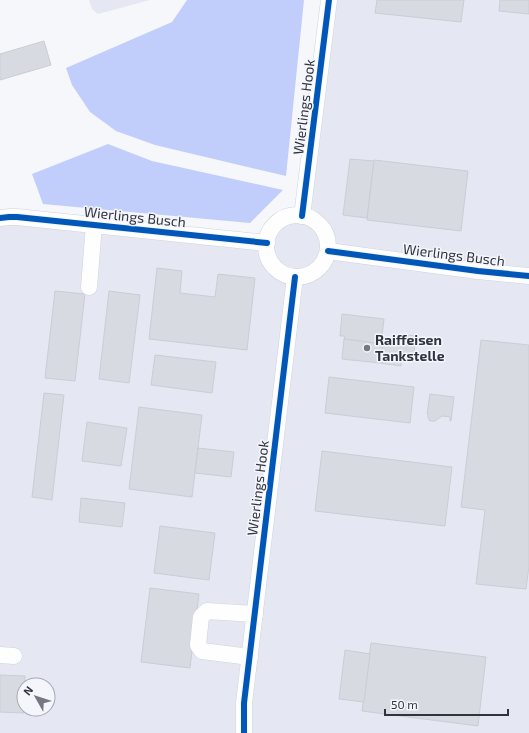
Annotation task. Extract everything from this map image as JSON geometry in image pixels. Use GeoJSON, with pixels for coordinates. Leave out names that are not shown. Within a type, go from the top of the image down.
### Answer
{"type":"FeatureCollection","features":[{"type":"Feature","properties":{"kind":"street","name":"Wierlings Hook"},"geometry":{"type":"LineString","coordinates":[[302,216],[329,0]]}},
{"type":"Feature","properties":{"kind":"street"},"geometry":{"type":"LineString","coordinates":[[302,216],[313,220],[322,228],[327,239],[328,251],[324,262],[316,271],[306,276],[295,277],[285,275],[277,270],[271,262],[267,253],[267,243],[271,230],[280,221],[288,217],[302,216]]}},
{"type":"Feature","properties":{"kind":"street","name":"Wierlings Busch"},"geometry":{"type":"LineString","coordinates":[[0,218],[9,217],[267,243]]}},
{"type":"Feature","properties":{"kind":"street"},"geometry":{"type":"LineString","coordinates":[[89,287],[94,225]]}},
{"type":"Feature","properties":{"kind":"street","name":"Wierlings Busch"},"geometry":{"type":"LineString","coordinates":[[328,251],[478,271],[529,276]]}},
{"type":"Feature","properties":{"kind":"street","name":"Wierlings Hook"},"geometry":{"type":"LineString","coordinates":[[244,733],[244,702],[295,277]]}},
{"type":"Feature","properties":{"kind":"street"},"geometry":{"type":"LineString","coordinates":[[250,657],[202,651],[198,645],[200,624],[201,617],[207,611],[255,614]]}},
{"type":"Feature","properties":{"kind":"shaded area"},"geometry":{"type":"Polygon","coordinates":[[[89,0],[150,0],[98,14],[92,9],[89,0]]]}},
{"type":"Feature","properties":{"kind":"shaded area"},"geometry":{"type":"Polygon","coordinates":[[[187,0],[304,0],[286,176],[155,145],[116,131],[90,112],[72,85],[66,68],[172,22],[187,0]]]}},
{"type":"Feature","properties":{"kind":"shaded area"},"geometry":{"type":"Polygon","coordinates":[[[329,0],[529,0],[529,733],[0,733],[0,219],[266,243],[274,226],[288,217],[302,216],[329,0]]]}},
{"type":"Feature","properties":{"kind":"shaded area"},"geometry":{"type":"Polygon","coordinates":[[[108,144],[152,161],[283,190],[250,223],[43,204],[32,174],[108,144]]]}},
{"type":"Feature","properties":{"kind":"building"},"geometry":{"type":"Polygon","coordinates":[[[377,0],[464,0],[461,22],[375,13],[377,0]]]}},
{"type":"Feature","properties":{"kind":"building"},"geometry":{"type":"Polygon","coordinates":[[[500,0],[529,0],[529,14],[499,11],[500,0]]]}},
{"type":"Feature","properties":{"kind":"building"},"geometry":{"type":"Polygon","coordinates":[[[44,41],[51,65],[0,80],[0,54],[44,41]]]}},
{"type":"Feature","properties":{"kind":"building"},"geometry":{"type":"Polygon","coordinates":[[[350,159],[374,161],[367,218],[343,215],[350,159]]]}},
{"type":"Feature","properties":{"kind":"building"},"geometry":{"type":"Polygon","coordinates":[[[374,160],[468,171],[461,231],[367,220],[374,160]]]}},
{"type":"Feature","properties":{"kind":"building"},"geometry":{"type":"Polygon","coordinates":[[[157,268],[182,271],[180,293],[215,297],[218,274],[255,278],[247,350],[149,339],[157,268]]]}},
{"type":"Feature","properties":{"kind":"building"},"geometry":{"type":"Polygon","coordinates":[[[55,291],[85,294],[75,381],[45,378],[55,291]]]}},
{"type":"Feature","properties":{"kind":"building"},"geometry":{"type":"Polygon","coordinates":[[[109,291],[140,295],[129,383],[99,379],[109,291]]]}},
{"type":"Feature","properties":{"kind":"building"},"geometry":{"type":"Polygon","coordinates":[[[342,314],[384,319],[381,344],[344,339],[345,336],[340,336],[342,314]]]}},
{"type":"Feature","properties":{"kind":"building"},"geometry":{"type":"Polygon","coordinates":[[[404,335],[416,336],[413,361],[401,359],[401,366],[380,363],[383,344],[402,346],[404,335]]]}},
{"type":"Feature","properties":{"kind":"building"},"geometry":{"type":"Polygon","coordinates":[[[344,339],[383,344],[380,363],[342,359],[344,339]]]}},
{"type":"Feature","properties":{"kind":"building"},"geometry":{"type":"Polygon","coordinates":[[[481,340],[529,345],[529,566],[526,589],[476,584],[485,510],[461,507],[481,340]]]}},
{"type":"Feature","properties":{"kind":"building"},"geometry":{"type":"Polygon","coordinates":[[[155,355],[216,362],[212,393],[151,385],[155,355]]]}},
{"type":"Feature","properties":{"kind":"building"},"geometry":{"type":"Polygon","coordinates":[[[329,377],[414,387],[410,423],[325,413],[329,377]]]}},
{"type":"Feature","properties":{"kind":"building"},"geometry":{"type":"Polygon","coordinates":[[[44,393],[64,395],[52,500],[32,497],[44,393]]]}},
{"type":"Feature","properties":{"kind":"building"},"geometry":{"type":"Polygon","coordinates":[[[430,394],[454,397],[451,421],[450,417],[442,416],[435,421],[430,421],[427,414],[430,394]]]}},
{"type":"Feature","properties":{"kind":"building"},"geometry":{"type":"Polygon","coordinates":[[[139,407],[202,415],[192,497],[129,489],[139,407]]]}},
{"type":"Feature","properties":{"kind":"building"},"geometry":{"type":"Polygon","coordinates":[[[87,422],[127,428],[121,466],[82,461],[87,422]]]}},
{"type":"Feature","properties":{"kind":"building"},"geometry":{"type":"Polygon","coordinates":[[[198,448],[234,452],[231,477],[195,473],[198,448]]]}},
{"type":"Feature","properties":{"kind":"building"},"geometry":{"type":"Polygon","coordinates":[[[322,451],[452,467],[445,526],[315,511],[322,451]]]}},
{"type":"Feature","properties":{"kind":"building"},"geometry":{"type":"Polygon","coordinates":[[[81,498],[125,503],[122,527],[79,522],[81,498]]]}},
{"type":"Feature","properties":{"kind":"building"},"geometry":{"type":"Polygon","coordinates":[[[160,526],[215,533],[209,580],[154,573],[160,526]]]}},
{"type":"Feature","properties":{"kind":"building"},"geometry":{"type":"Polygon","coordinates":[[[150,588],[199,594],[190,668],[141,662],[150,588]]]}},
{"type":"Feature","properties":{"kind":"building"},"geometry":{"type":"Polygon","coordinates":[[[371,643],[486,657],[478,726],[362,711],[371,643]]]}},
{"type":"Feature","properties":{"kind":"building"},"geometry":{"type":"Polygon","coordinates":[[[345,650],[370,654],[364,702],[339,699],[345,650]]]}},
{"type":"Feature","properties":{"kind":"building"},"geometry":{"type":"Polygon","coordinates":[[[0,675],[25,676],[16,677],[16,713],[0,712],[0,675]]]}},
{"type":"Feature","properties":{"kind":"cycle path"},"geometry":{"type":"LineString","coordinates":[[302,216],[329,0]]}},
{"type":"Feature","properties":{"kind":"cycle path"},"geometry":{"type":"LineString","coordinates":[[0,218],[17,217],[267,243]]}},
{"type":"Feature","properties":{"kind":"cycle path"},"geometry":{"type":"LineString","coordinates":[[328,251],[478,271],[529,276]]}},
{"type":"Feature","properties":{"kind":"cycle path"},"geometry":{"type":"LineString","coordinates":[[244,733],[244,703],[295,277]]}},
{"type":"Feature","properties":{"kind":"place","name":"Raiffeisen Tankstelle"},"geometry":{"type":"Point","coordinates":[367,348]}}]}
